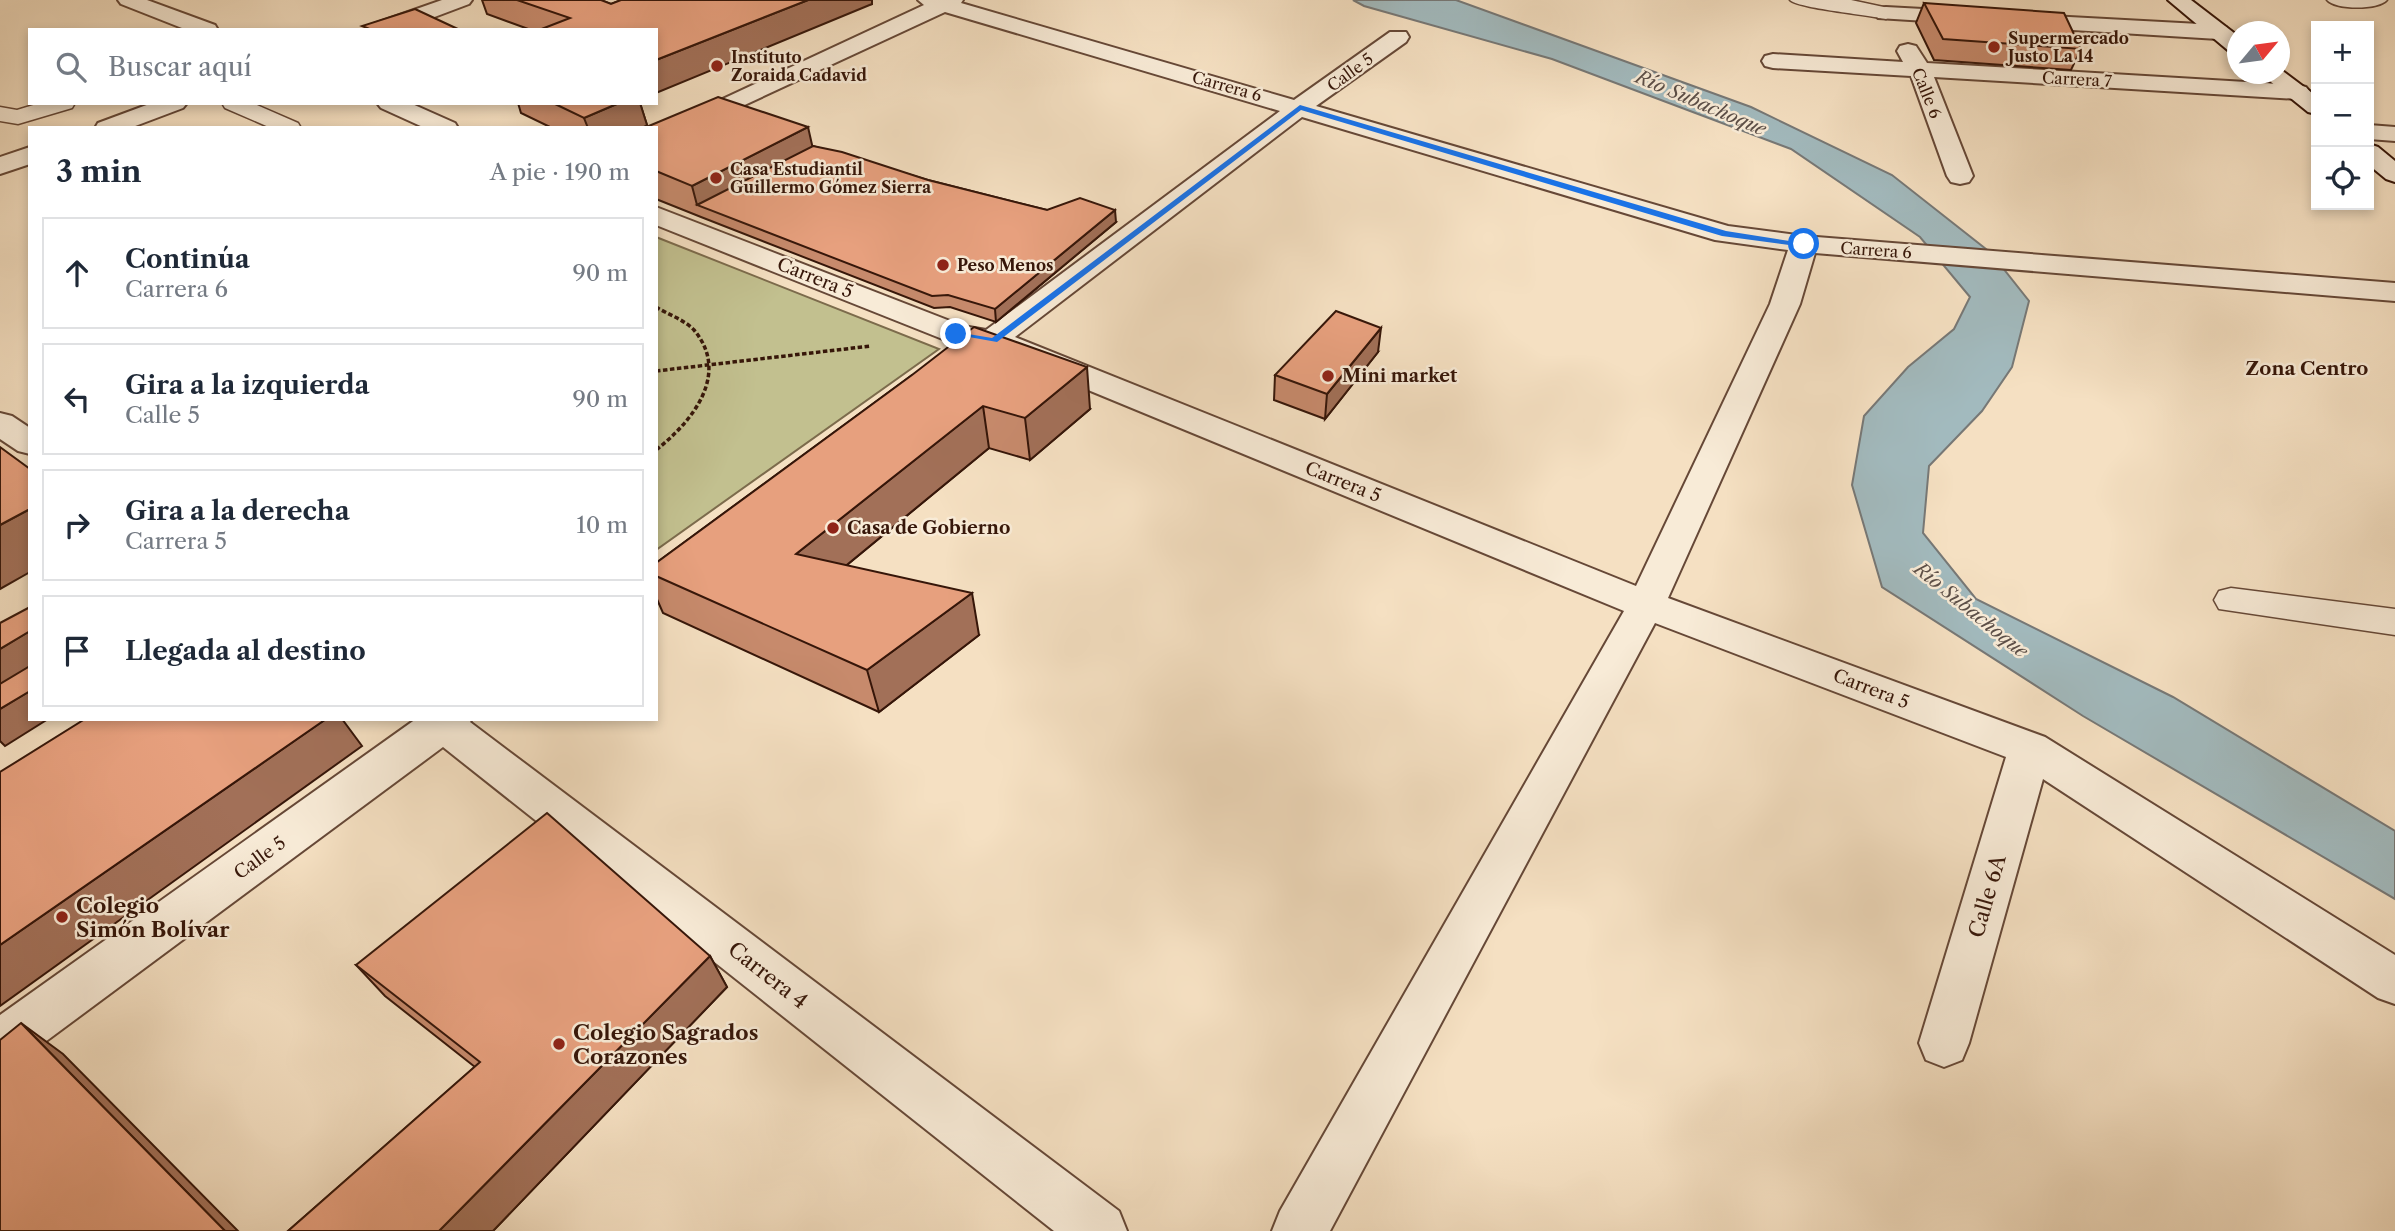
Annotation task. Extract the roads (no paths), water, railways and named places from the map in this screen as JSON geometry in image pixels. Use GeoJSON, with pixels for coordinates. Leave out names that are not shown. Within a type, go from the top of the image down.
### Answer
{"type":"FeatureCollection","features":[{"type":"Feature","properties":{"kind":"street"},"geometry":{"type":"LineString","coordinates":[[128,0],[201,28]]}},
{"type":"Feature","properties":{"kind":"street"},"geometry":{"type":"LineString","coordinates":[[385,28],[462,0]]}},
{"type":"Feature","properties":{"kind":"street"},"geometry":{"type":"LineString","coordinates":[[2178,0],[2227,39]]}},
{"type":"Feature","properties":{"kind":"street"},"geometry":{"type":"LineString","coordinates":[[658,138],[942,1]]}},
{"type":"Feature","properties":{"kind":"street","name":"Carrera 6"},"geometry":{"type":"LineString","coordinates":[[942,1],[1725,234],[1804,244],[2395,292]]}},
{"type":"Feature","properties":{"kind":"street"},"geometry":{"type":"LineString","coordinates":[[1886,13],[2218,32]]}},
{"type":"Feature","properties":{"kind":"street","name":"Calle 6"},"geometry":{"type":"LineString","coordinates":[[1886,13],[1920,70],[1959,176]]}},
{"type":"Feature","properties":{"kind":"street","name":"Calle 5"},"geometry":{"type":"LineString","coordinates":[[948,372],[994,341],[1300,107],[1398,37]]}},
{"type":"Feature","properties":{"kind":"street","name":"Carrera 7"},"geometry":{"type":"LineString","coordinates":[[1773,61],[2307,100]]}},
{"type":"Feature","properties":{"kind":"street"},"geometry":{"type":"LineString","coordinates":[[2286,84],[2307,100]]}},
{"type":"Feature","properties":{"kind":"street"},"geometry":{"type":"LineString","coordinates":[[112,126],[170,105]]}},
{"type":"Feature","properties":{"kind":"street"},"geometry":{"type":"LineString","coordinates":[[393,105],[441,126]]}},
{"type":"Feature","properties":{"kind":"street"},"geometry":{"type":"LineString","coordinates":[[2374,132],[2395,134]]}},
{"type":"Feature","properties":{"kind":"street"},"geometry":{"type":"LineString","coordinates":[[0,166],[28,156]]}},
{"type":"Feature","properties":{"kind":"street"},"geometry":{"type":"LineString","coordinates":[[2374,156],[2395,174]]}},
{"type":"Feature","properties":{"kind":"street","name":"Carrera 5"},"geometry":{"type":"LineString","coordinates":[[658,216],[956,334],[994,341],[1646,605],[2030,749],[2395,982]]}},
{"type":"Feature","properties":{"kind":"street"},"geometry":{"type":"LineString","coordinates":[[1300,1231],[1646,605],[1785,304],[1804,244]]}},
{"type":"Feature","properties":{"kind":"street","name":"Calle 5"},"geometry":{"type":"LineString","coordinates":[[0,1045],[444,721]]}},
{"type":"Feature","properties":{"kind":"street","name":"Carrera 4"},"geometry":{"type":"LineString","coordinates":[[444,721],[1099,1231]]}},
{"type":"Feature","properties":{"kind":"street","name":"Calle 6A"},"geometry":{"type":"LineString","coordinates":[[1944,1043],[2030,749]]}},
{"type":"Feature","properties":{"kind":"lane"},"geometry":{"type":"LineString","coordinates":[[1800,0],[1862,6],[1886,13]]}},
{"type":"Feature","properties":{"kind":"lane"},"geometry":{"type":"LineString","coordinates":[[2337,0],[2377,0]]}},
{"type":"Feature","properties":{"kind":"lane"},"geometry":{"type":"LineString","coordinates":[[3,104],[18,117],[57,105]]}},
{"type":"Feature","properties":{"kind":"lane"},"geometry":{"type":"LineString","coordinates":[[238,105],[285,126]]}},
{"type":"Feature","properties":{"kind":"lane"},"geometry":{"type":"LineString","coordinates":[[2231,600],[2395,622]]}},
{"type":"Feature","properties":{"kind":"water","name":"Río Subachoque"},"geometry":{"type":"Polygon","coordinates":[[[1353,0],[1456,0],[1751,107],[1892,175],[1991,253],[2029,301],[2012,367],[1982,411],[1929,466],[1923,533],[1976,599],[2173,697],[2395,831],[2395,899],[2083,716],[1882,587],[1852,485],[1864,416],[1908,367],[1954,329],[1970,297],[1920,237],[1791,149],[1552,59],[1364,6],[1353,0]]]}},
{"type":"Feature","properties":{"kind":"place","name":"Supermercado Justo La 14"},"geometry":{"type":"Point","coordinates":[1994,47]}},
{"type":"Feature","properties":{"kind":"place","name":"Instituto Zoraida Cadavid"},"geometry":{"type":"Point","coordinates":[717,66]}},
{"type":"Feature","properties":{"kind":"place","name":"Casa Estudiantil Guillermo Gómez Sierra"},"geometry":{"type":"Point","coordinates":[716,178]}},
{"type":"Feature","properties":{"kind":"place","name":"Peso Menos"},"geometry":{"type":"Point","coordinates":[943,265]}},
{"type":"Feature","properties":{"kind":"place","name":"Mini market"},"geometry":{"type":"Point","coordinates":[1328,376]}},
{"type":"Feature","properties":{"kind":"place","name":"Casa de Gobierno"},"geometry":{"type":"Point","coordinates":[833,528]}},
{"type":"Feature","properties":{"kind":"place","name":"Colegio Simón Bolívar"},"geometry":{"type":"Point","coordinates":[62,917]}},
{"type":"Feature","properties":{"kind":"place","name":"Colegio Sagrados Corazones"},"geometry":{"type":"Point","coordinates":[559,1044]}},
{"type":"Feature","properties":{"kind":"district","name":"Zona Centro"},"geometry":{"type":"Point","coordinates":[2307,368]}}]}
